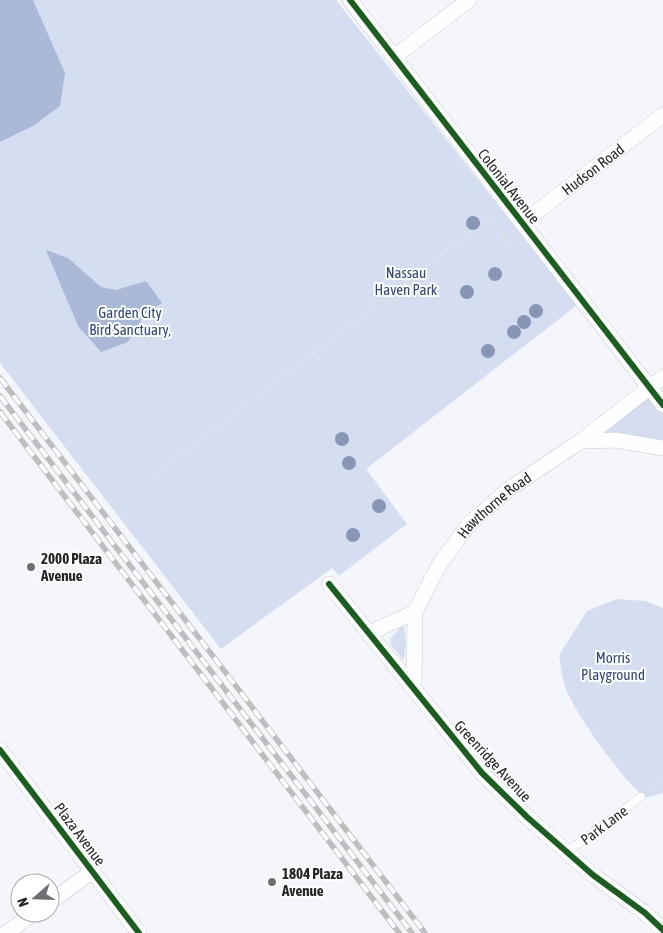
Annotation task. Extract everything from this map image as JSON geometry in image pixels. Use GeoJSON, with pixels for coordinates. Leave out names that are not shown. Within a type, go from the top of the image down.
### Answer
{"type":"FeatureCollection","features":[{"type":"Feature","properties":{"kind":"street","name":"Colonial Avenue"},"geometry":{"type":"LineString","coordinates":[[350,0],[663,405]]}},
{"type":"Feature","properties":{"kind":"street"},"geometry":{"type":"LineString","coordinates":[[394,58],[469,0]]}},
{"type":"Feature","properties":{"kind":"street","name":"Hudson Road"},"geometry":{"type":"LineString","coordinates":[[522,223],[663,115]]}},
{"type":"Feature","properties":{"kind":"street","name":"Hawthorne Road"},"geometry":{"type":"LineString","coordinates":[[414,688],[415,612],[440,566],[469,524],[509,489],[581,441],[663,377]]}},
{"type":"Feature","properties":{"kind":"street"},"geometry":{"type":"LineString","coordinates":[[581,441],[616,440],[663,448]]}},
{"type":"Feature","properties":{"kind":"street","name":"Greenridge Avenue"},"geometry":{"type":"LineString","coordinates":[[330,584],[482,773],[567,852],[663,930]]}},
{"type":"Feature","properties":{"kind":"street"},"geometry":{"type":"LineString","coordinates":[[369,633],[415,612]]}},
{"type":"Feature","properties":{"kind":"street","name":"Plaza Avenue"},"geometry":{"type":"LineString","coordinates":[[0,750],[139,933]]}},
{"type":"Feature","properties":{"kind":"street"},"geometry":{"type":"LineString","coordinates":[[60,895],[92,871]]}},
{"type":"Feature","properties":{"kind":"street"},"geometry":{"type":"LineString","coordinates":[[6,933],[20,923]]}},
{"type":"Feature","properties":{"kind":"lane","name":"Park Lane"},"geometry":{"type":"LineString","coordinates":[[567,852],[641,797]]}},
{"type":"Feature","properties":{"kind":"path"},"geometry":{"type":"LineString","coordinates":[[154,481],[151,478],[488,218],[513,250]]}},
{"type":"Feature","properties":{"kind":"path"},"geometry":{"type":"LineString","coordinates":[[314,353],[322,365]]}},
{"type":"Feature","properties":{"kind":"green space"},"geometry":{"type":"Polygon","coordinates":[[[0,0],[336,0],[577,305],[366,469],[407,524],[339,576],[332,568],[221,649],[0,363],[0,0]]]}},
{"type":"Feature","properties":{"kind":"green space"},"geometry":{"type":"Polygon","coordinates":[[[648,396],[663,414],[663,443],[600,435],[648,396]]]}},
{"type":"Feature","properties":{"kind":"green space","name":"Morris Playground"},"geometry":{"type":"Polygon","coordinates":[[[617,599],[646,601],[663,608],[663,793],[646,798],[636,790],[613,763],[580,715],[565,685],[559,655],[587,611],[617,599]]]}},
{"type":"Feature","properties":{"kind":"green space"},"geometry":{"type":"Polygon","coordinates":[[[401,627],[404,627],[406,640],[403,660],[391,645],[390,639],[401,627]]]}},
{"type":"Feature","properties":{"kind":"shaded area"},"geometry":{"type":"Polygon","coordinates":[[[0,0],[33,0],[65,73],[60,106],[33,126],[0,142],[0,0]]]}},
{"type":"Feature","properties":{"kind":"shaded area"},"geometry":{"type":"Polygon","coordinates":[[[46,250],[68,258],[101,287],[116,290],[146,281],[162,303],[145,314],[128,342],[101,352],[78,326],[46,250]]]}},
{"type":"Feature","properties":{"kind":"railway"},"geometry":{"type":"LineString","coordinates":[[0,378],[425,933]]}},
{"type":"Feature","properties":{"kind":"railway"},"geometry":{"type":"LineString","coordinates":[[0,396],[412,933]]}},
{"type":"Feature","properties":{"kind":"railway"},"geometry":{"type":"LineString","coordinates":[[0,412],[399,933]]}},
{"type":"Feature","properties":{"kind":"cycle path"},"geometry":{"type":"LineString","coordinates":[[350,0],[663,405]]}},
{"type":"Feature","properties":{"kind":"cycle path"},"geometry":{"type":"LineString","coordinates":[[329,584],[482,773],[527,817],[593,875],[645,913],[663,930]]}},
{"type":"Feature","properties":{"kind":"cycle path"},"geometry":{"type":"LineString","coordinates":[[0,750],[139,933]]}},
{"type":"Feature","properties":{"kind":"place","name":"2000 Plaza Avenue"},"geometry":{"type":"Point","coordinates":[31,567]}},
{"type":"Feature","properties":{"kind":"place","name":"1804 Plaza Avenue"},"geometry":{"type":"Point","coordinates":[272,882]}},
{"type":"Feature","properties":{"kind":"park label","name":"Nassau Haven Park"},"geometry":{"type":"Point","coordinates":[406,280]}},
{"type":"Feature","properties":{"kind":"park label","name":"Garden City Bird Sanctuary,"},"geometry":{"type":"Point","coordinates":[130,320]}}]}
